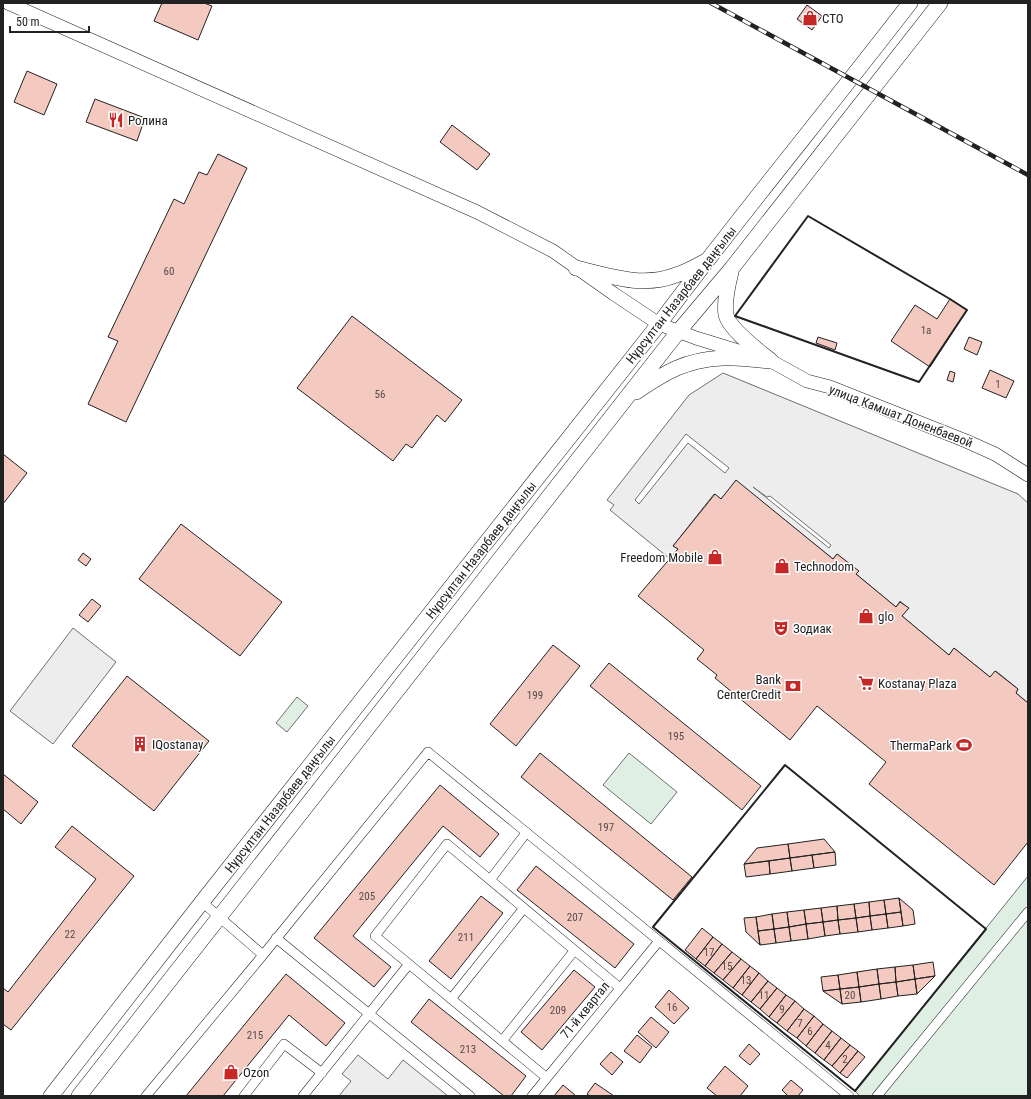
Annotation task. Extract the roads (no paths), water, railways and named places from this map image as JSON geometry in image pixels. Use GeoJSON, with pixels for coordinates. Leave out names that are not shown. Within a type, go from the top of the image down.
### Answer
{"type":"FeatureCollection","features":[{"type":"Feature","properties":{"kind":"main road","name":"Нұрсұлтан Назарбаев даңғылы"},"geometry":{"type":"LineString","coordinates":[[51,1096],[202,902],[659,324],[705,262],[855,75],[910,3]]}},
{"type":"Feature","properties":{"kind":"main road","name":"Нұрсұлтан Назарбаев даңғылы"},"geometry":{"type":"LineString","coordinates":[[79,1096],[625,399],[678,332],[732,268],[940,3]]}},
{"type":"Feature","properties":{"kind":"main road"},"geometry":{"type":"LineString","coordinates":[[576,268],[622,279],[648,281],[676,275],[705,262]]}},
{"type":"Feature","properties":{"kind":"main road"},"geometry":{"type":"LineString","coordinates":[[732,268],[726,294],[726,315],[737,332],[771,361]]}},
{"type":"Feature","properties":{"kind":"main road"},"geometry":{"type":"LineString","coordinates":[[625,399],[660,376],[686,364],[723,358],[771,361]]}},
{"type":"Feature","properties":{"kind":"street","name":"улица Камшат Доненбаевой"},"geometry":{"type":"LineString","coordinates":[[8,3],[477,212],[554,251],[576,268],[659,324],[678,332],[771,361],[807,381],[830,387],[966,441],[995,454],[1028,475]]}},
{"type":"Feature","properties":{"kind":"street"},"geometry":{"type":"LineString","coordinates":[[146,1096],[428,752],[659,941],[839,1093],[850,1096]]}},
{"type":"Feature","properties":{"kind":"street"},"geometry":{"type":"LineString","coordinates":[[490,880],[526,833]]}},
{"type":"Feature","properties":{"kind":"street"},"geometry":{"type":"LineString","coordinates":[[547,1078],[375,936],[447,844],[620,988]]}},
{"type":"Feature","properties":{"kind":"street"},"geometry":{"type":"LineString","coordinates":[[202,902],[263,955]]}},
{"type":"Feature","properties":{"kind":"street"},"geometry":{"type":"LineString","coordinates":[[451,999],[524,908]]}},
{"type":"Feature","properties":{"kind":"street"},"geometry":{"type":"LineString","coordinates":[[877,1096],[1028,912]]}},
{"type":"Feature","properties":{"kind":"street"},"geometry":{"type":"LineString","coordinates":[[276,938],[470,1096]]}},
{"type":"Feature","properties":{"kind":"street","name":"71-й квартал"},"geometry":{"type":"LineString","coordinates":[[532,1096],[659,941]]}},
{"type":"Feature","properties":{"kind":"street"},"geometry":{"type":"LineString","coordinates":[[502,1041],[574,951]]}},
{"type":"Feature","properties":{"kind":"street"},"geometry":{"type":"LineString","coordinates":[[303,1096],[409,964]]}},
{"type":"Feature","properties":{"kind":"street"},"geometry":{"type":"LineString","coordinates":[[244,1096],[284,1044],[322,1073]]}},
{"type":"Feature","properties":{"kind":"railway"},"geometry":{"type":"LineString","coordinates":[[711,3],[1028,175]]}},
{"type":"Feature","properties":{"kind":"place","name":"СТО"},"geometry":{"type":"Point","coordinates":[810,18]}},
{"type":"Feature","properties":{"kind":"place","name":"Ролина"},"geometry":{"type":"Point","coordinates":[116,120]}},
{"type":"Feature","properties":{"kind":"place","name":"Freedom Mobile"},"geometry":{"type":"Point","coordinates":[715,557]}},
{"type":"Feature","properties":{"kind":"place","name":"Technodom"},"geometry":{"type":"Point","coordinates":[782,566]}},
{"type":"Feature","properties":{"kind":"place","name":"glo"},"geometry":{"type":"Point","coordinates":[866,616]}},
{"type":"Feature","properties":{"kind":"place","name":"Зодиак"},"geometry":{"type":"Point","coordinates":[781,628]}},
{"type":"Feature","properties":{"kind":"place","name":"Kostanay Plaza"},"geometry":{"type":"Point","coordinates":[866,683]}},
{"type":"Feature","properties":{"kind":"place","name":"Bank CenterCredit"},"geometry":{"type":"Point","coordinates":[793,686]}},
{"type":"Feature","properties":{"kind":"place","name":"IQostanay"},"geometry":{"type":"Point","coordinates":[140,744]}},
{"type":"Feature","properties":{"kind":"place","name":"ThermaPark"},"geometry":{"type":"Point","coordinates":[964,745]}},
{"type":"Feature","properties":{"kind":"place","name":"Ozon"},"geometry":{"type":"Point","coordinates":[231,1072]}}]}
